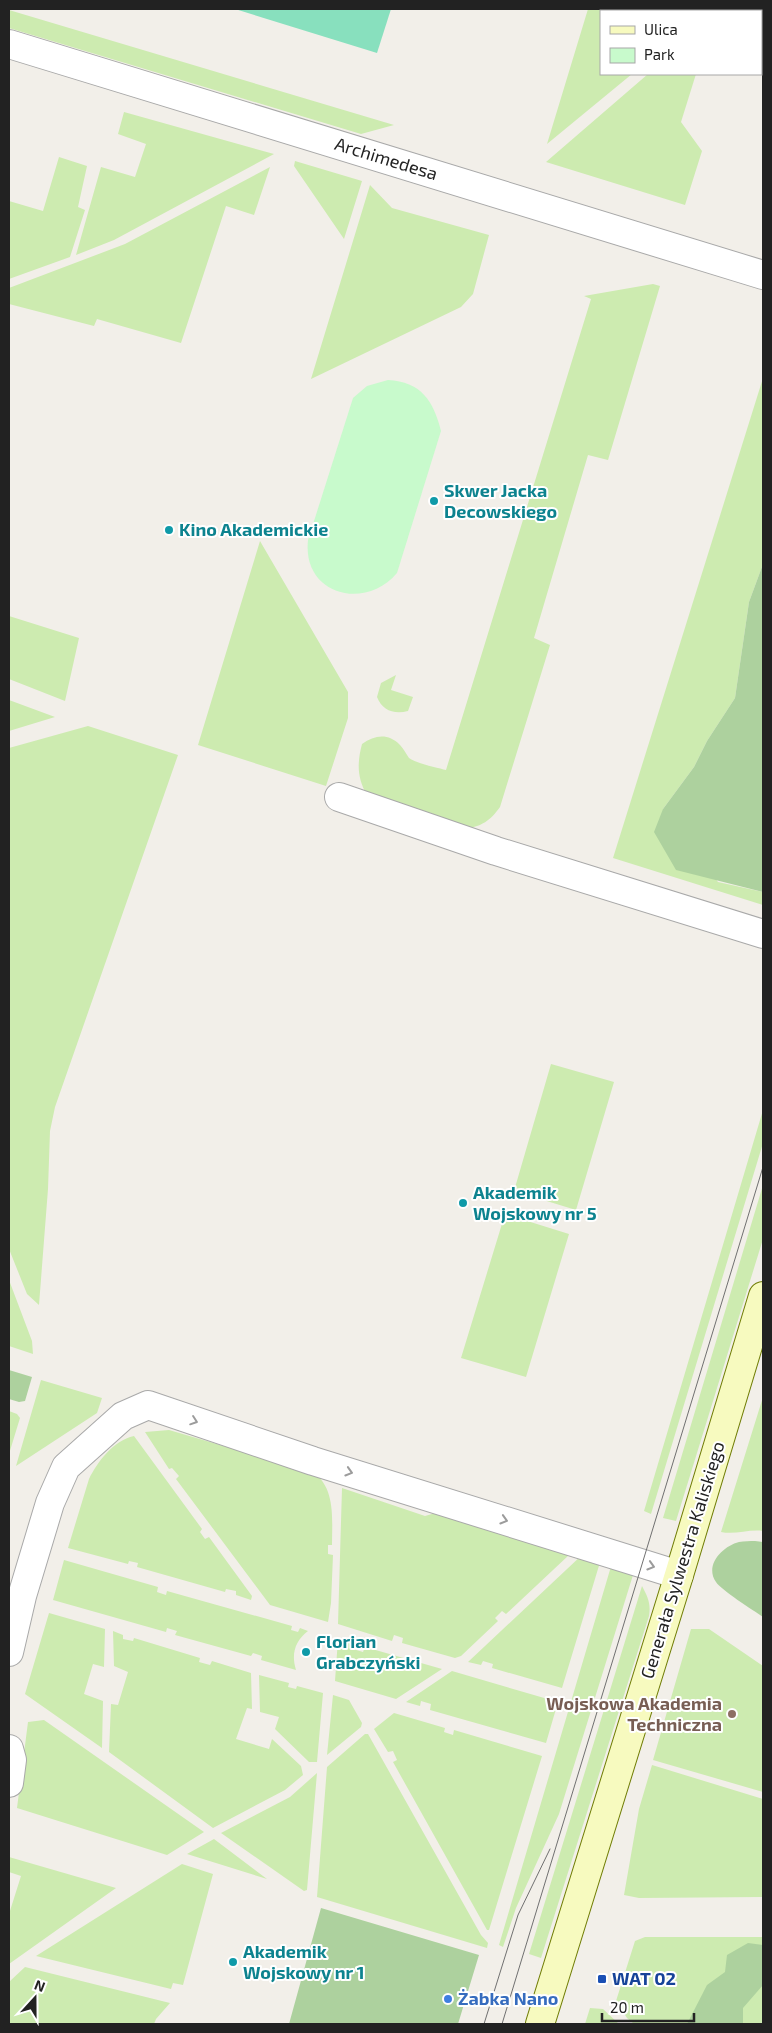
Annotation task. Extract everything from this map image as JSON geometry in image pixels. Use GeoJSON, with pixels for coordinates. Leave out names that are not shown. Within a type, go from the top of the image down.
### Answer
{"type":"FeatureCollection","features":[{"type":"Feature","properties":{"kind":"street","name":"Archimedesa"},"geometry":{"type":"LineString","coordinates":[[9,44],[679,247],[763,275]]}},
{"type":"Feature","properties":{"kind":"street"},"geometry":{"type":"LineString","coordinates":[[339,797],[496,851],[763,934]]}},
{"type":"Feature","properties":{"kind":"street","name":"Generała Sylwestra Kaliskiego"},"geometry":{"type":"LineString","coordinates":[[540,2024],[763,1296]]}},
{"type":"Feature","properties":{"kind":"street"},"geometry":{"type":"LineString","coordinates":[[9,1652],[22,1596],[50,1503],[66,1467],[123,1416],[148,1405],[313,1461],[679,1575]]}},
{"type":"Feature","properties":{"kind":"street"},"geometry":{"type":"LineString","coordinates":[[9,1749],[12,1771],[9,1783]]}},
{"type":"Feature","properties":{"kind":"green space"},"geometry":{"type":"Polygon","coordinates":[[[235,9],[391,9],[377,53],[235,9]]]}},
{"type":"Feature","properties":{"kind":"green space"},"geometry":{"type":"Polygon","coordinates":[[[588,9],[710,9],[600,10],[600,75],[631,75],[547,144],[588,9]]]}},
{"type":"Feature","properties":{"kind":"green space"},"geometry":{"type":"Polygon","coordinates":[[[9,10],[394,125],[361,134],[9,28],[9,10]]]}},
{"type":"Feature","properties":{"kind":"green space"},"geometry":{"type":"Polygon","coordinates":[[[647,75],[696,75],[681,122],[702,151],[685,205],[546,162],[647,75]]]}},
{"type":"Feature","properties":{"kind":"green space"},"geometry":{"type":"Polygon","coordinates":[[[124,112],[274,154],[114,240],[76,255],[101,167],[135,177],[146,144],[118,134],[124,112]]]}},
{"type":"Feature","properties":{"kind":"green space"},"geometry":{"type":"Polygon","coordinates":[[[59,157],[87,166],[78,207],[85,210],[70,257],[9,279],[9,201],[43,211],[59,157]]]}},
{"type":"Feature","properties":{"kind":"green space"},"geometry":{"type":"Polygon","coordinates":[[[295,161],[362,181],[344,239],[294,166],[295,161]]]}},
{"type":"Feature","properties":{"kind":"green space"},"geometry":{"type":"Polygon","coordinates":[[[270,167],[254,215],[226,206],[181,343],[97,319],[94,326],[9,304],[9,288],[125,244],[270,167]]]}},
{"type":"Feature","properties":{"kind":"green space"},"geometry":{"type":"Polygon","coordinates":[[[370,185],[392,208],[489,235],[473,294],[461,307],[311,379],[370,185]]]}},
{"type":"Feature","properties":{"kind":"green space"},"geometry":{"type":"Polygon","coordinates":[[[653,284],[660,286],[608,460],[588,455],[534,638],[550,645],[500,807],[485,822],[465,829],[367,795],[361,783],[359,758],[362,744],[377,737],[386,737],[395,741],[412,760],[446,770],[591,299],[584,296],[653,284]]]}},
{"type":"Feature","properties":{"kind":"green space"},"geometry":{"type":"Polygon","coordinates":[[[763,378],[763,564],[749,602],[735,698],[707,741],[694,767],[663,809],[718,882],[763,892],[763,905],[613,858],[763,378]]]}},
{"type":"Feature","properties":{"kind":"green space"},"geometry":{"type":"Polygon","coordinates":[[[388,380],[409,384],[424,395],[434,410],[441,431],[397,573],[384,585],[369,592],[353,594],[338,591],[325,585],[315,574],[309,559],[308,540],[353,398],[367,386],[388,380]]]}},
{"type":"Feature","properties":{"kind":"green space"},"geometry":{"type":"Polygon","coordinates":[[[260,541],[348,692],[348,718],[326,786],[198,745],[260,541]]]}},
{"type":"Feature","properties":{"kind":"green space"},"geometry":{"type":"Polygon","coordinates":[[[763,564],[763,892],[676,870],[654,832],[663,809],[694,767],[707,741],[735,698],[749,602],[763,564]]]}},
{"type":"Feature","properties":{"kind":"green space"},"geometry":{"type":"Polygon","coordinates":[[[9,616],[79,638],[65,701],[9,679],[9,616]]]}},
{"type":"Feature","properties":{"kind":"green space"},"geometry":{"type":"Polygon","coordinates":[[[396,675],[391,690],[413,697],[408,711],[393,712],[385,708],[377,697],[381,683],[396,675]]]}},
{"type":"Feature","properties":{"kind":"green space"},"geometry":{"type":"Polygon","coordinates":[[[9,700],[55,717],[9,731],[9,700]]]}},
{"type":"Feature","properties":{"kind":"green space"},"geometry":{"type":"Polygon","coordinates":[[[88,726],[178,755],[55,1107],[50,1131],[48,1189],[39,1305],[27,1294],[9,1249],[9,748],[88,726]]]}},
{"type":"Feature","properties":{"kind":"green space"},"geometry":{"type":"Polygon","coordinates":[[[551,1064],[614,1082],[576,1210],[514,1191],[551,1064]]]}},
{"type":"Feature","properties":{"kind":"green space"},"geometry":{"type":"Polygon","coordinates":[[[763,1110],[763,1143],[651,1514],[644,1511],[763,1110]]]}},
{"type":"Feature","properties":{"kind":"green space"},"geometry":{"type":"Polygon","coordinates":[[[763,1185],[763,1239],[676,1521],[663,1518],[763,1185]]]}},
{"type":"Feature","properties":{"kind":"green space"},"geometry":{"type":"Polygon","coordinates":[[[505,1214],[569,1234],[526,1377],[461,1358],[505,1214]]]}},
{"type":"Feature","properties":{"kind":"green space"},"geometry":{"type":"Polygon","coordinates":[[[9,1280],[32,1341],[33,1354],[9,1346],[9,1280]]]}},
{"type":"Feature","properties":{"kind":"green space"},"geometry":{"type":"Polygon","coordinates":[[[9,1370],[32,1377],[25,1401],[19,1402],[9,1399],[9,1370]]]}},
{"type":"Feature","properties":{"kind":"green space"},"geometry":{"type":"Polygon","coordinates":[[[41,1380],[102,1398],[97,1413],[16,1466],[41,1380]]]}},
{"type":"Feature","properties":{"kind":"green space"},"geometry":{"type":"Polygon","coordinates":[[[763,1397],[763,1531],[721,1532],[763,1397]]]}},
{"type":"Feature","properties":{"kind":"green space"},"geometry":{"type":"Polygon","coordinates":[[[9,1411],[17,1414],[20,1418],[9,1454],[9,1411]]]}},
{"type":"Feature","properties":{"kind":"green space"},"geometry":{"type":"Polygon","coordinates":[[[169,1430],[313,1472],[320,1479],[326,1487],[329,1496],[332,1515],[332,1545],[328,1545],[328,1554],[333,1555],[331,1603],[328,1622],[270,1605],[176,1479],[179,1476],[172,1468],[169,1469],[145,1432],[169,1430]]]}},
{"type":"Feature","properties":{"kind":"green space"},"geometry":{"type":"Polygon","coordinates":[[[134,1436],[202,1529],[200,1532],[205,1539],[209,1537],[252,1596],[251,1600],[236,1595],[236,1591],[226,1589],[225,1592],[137,1567],[138,1563],[129,1561],[128,1564],[68,1548],[89,1479],[93,1472],[113,1447],[119,1442],[134,1436]]]}},
{"type":"Feature","properties":{"kind":"green space"},"geometry":{"type":"Polygon","coordinates":[[[342,1488],[425,1516],[449,1509],[569,1555],[506,1614],[502,1611],[495,1618],[498,1621],[461,1656],[455,1658],[402,1643],[403,1638],[394,1635],[392,1641],[338,1624],[342,1488]]]}},
{"type":"Feature","properties":{"kind":"green space"},"geometry":{"type":"Polygon","coordinates":[[[755,1541],[763,1542],[763,1617],[719,1586],[713,1576],[712,1569],[717,1557],[733,1544],[755,1541]]]}},
{"type":"Feature","properties":{"kind":"green space"},"geometry":{"type":"Polygon","coordinates":[[[583,1554],[601,1559],[562,1688],[492,1668],[493,1664],[483,1661],[481,1665],[468,1662],[583,1554]]]}},
{"type":"Feature","properties":{"kind":"green space"},"geometry":{"type":"Polygon","coordinates":[[[64,1560],[158,1587],[157,1592],[166,1595],[167,1591],[292,1626],[291,1630],[298,1632],[300,1628],[308,1631],[295,1648],[296,1670],[261,1660],[262,1656],[253,1653],[251,1656],[175,1635],[177,1631],[167,1628],[166,1632],[53,1600],[64,1560]]]}},
{"type":"Feature","properties":{"kind":"green space"},"geometry":{"type":"Polygon","coordinates":[[[612,1563],[633,1575],[559,1814],[516,1908],[503,1947],[499,1945],[612,1563]]]}},
{"type":"Feature","properties":{"kind":"green space"},"geometry":{"type":"Polygon","coordinates":[[[642,1586],[650,1608],[649,1616],[541,1958],[529,1954],[642,1586]]]}},
{"type":"Feature","properties":{"kind":"green space"},"geometry":{"type":"Polygon","coordinates":[[[49,1613],[105,1629],[104,1667],[93,1664],[84,1694],[103,1701],[102,1748],[25,1694],[49,1613]]]}},
{"type":"Feature","properties":{"kind":"green space"},"geometry":{"type":"Polygon","coordinates":[[[691,1629],[709,1629],[763,1666],[763,1792],[653,1760],[691,1629]]]}},
{"type":"Feature","properties":{"kind":"green space"},"geometry":{"type":"Polygon","coordinates":[[[113,1631],[123,1635],[123,1639],[133,1641],[134,1638],[200,1658],[199,1662],[210,1665],[212,1661],[251,1673],[252,1709],[247,1708],[236,1739],[269,1749],[272,1739],[301,1766],[303,1775],[285,1790],[213,1828],[109,1752],[111,1704],[118,1705],[128,1672],[114,1666],[113,1631]]]}},
{"type":"Feature","properties":{"kind":"green space"},"geometry":{"type":"Polygon","coordinates":[[[338,1639],[354,1644],[353,1649],[363,1652],[365,1647],[442,1669],[396,1699],[335,1681],[338,1639]]]}},
{"type":"Feature","properties":{"kind":"green space"},"geometry":{"type":"Polygon","coordinates":[[[452,1671],[558,1702],[546,1743],[430,1710],[431,1704],[421,1701],[420,1706],[406,1702],[452,1671]]]}},
{"type":"Feature","properties":{"kind":"green space"},"geometry":{"type":"Polygon","coordinates":[[[259,1675],[289,1683],[288,1687],[296,1689],[297,1686],[323,1693],[317,1762],[309,1762],[275,1729],[279,1717],[260,1712],[259,1675]]]}},
{"type":"Feature","properties":{"kind":"green space"},"geometry":{"type":"Polygon","coordinates":[[[333,1695],[349,1700],[362,1723],[361,1727],[327,1755],[333,1695]]]}},
{"type":"Feature","properties":{"kind":"green space"},"geometry":{"type":"Polygon","coordinates":[[[394,1713],[445,1728],[444,1732],[453,1735],[454,1730],[542,1756],[489,1930],[487,1930],[393,1762],[397,1760],[393,1751],[388,1752],[374,1729],[394,1713]]]}},
{"type":"Feature","properties":{"kind":"green space"},"geometry":{"type":"Polygon","coordinates":[[[44,1720],[204,1832],[167,1855],[17,1808],[28,1722],[44,1720]]]}},
{"type":"Feature","properties":{"kind":"green space"},"geometry":{"type":"Polygon","coordinates":[[[365,1734],[368,1734],[481,1935],[488,1943],[487,1948],[317,1897],[327,1767],[365,1734]]]}},
{"type":"Feature","properties":{"kind":"green space"},"geometry":{"type":"Polygon","coordinates":[[[652,1765],[763,1799],[763,1897],[639,1898],[624,1895],[639,1809],[652,1765]]]}},
{"type":"Feature","properties":{"kind":"green space"},"geometry":{"type":"Polygon","coordinates":[[[317,1773],[307,1890],[304,1891],[221,1833],[290,1797],[317,1773]]]}},
{"type":"Feature","properties":{"kind":"green space"},"geometry":{"type":"Polygon","coordinates":[[[214,1839],[267,1879],[187,1854],[214,1839]]]}},
{"type":"Feature","properties":{"kind":"green space"},"geometry":{"type":"Polygon","coordinates":[[[9,1857],[116,1888],[9,1964],[9,1914],[21,1876],[9,1872],[9,1857]]]}},
{"type":"Feature","properties":{"kind":"green space"},"geometry":{"type":"Polygon","coordinates":[[[182,1864],[213,1874],[183,1985],[173,1983],[171,1989],[36,1956],[182,1864]]]}},
{"type":"Feature","properties":{"kind":"green space"},"geometry":{"type":"Polygon","coordinates":[[[321,1908],[479,1955],[458,2024],[289,2024],[321,1908]]]}},
{"type":"Feature","properties":{"kind":"green space"},"geometry":{"type":"Polygon","coordinates":[[[645,1937],[763,1937],[763,2024],[634,2024],[627,2018],[616,2001],[635,1941],[645,1937]]]}},
{"type":"Feature","properties":{"kind":"green space"},"geometry":{"type":"Polygon","coordinates":[[[748,1943],[763,1945],[763,1985],[743,2008],[743,2024],[687,2024],[707,1985],[725,1972],[727,1955],[748,1943]]]}},
{"type":"Feature","properties":{"kind":"green space"},"geometry":{"type":"Polygon","coordinates":[[[25,1967],[170,2003],[154,2024],[9,2024],[9,1982],[25,1967]]]}},
{"type":"Feature","properties":{"kind":"green space"},"geometry":{"type":"Polygon","coordinates":[[[590,2008],[603,2009],[619,2024],[585,2024],[590,2008]]]}},
{"type":"Feature","properties":{"kind":"tram line"},"geometry":{"type":"LineString","coordinates":[[502,2024],[763,1167]]}},
{"type":"Feature","properties":{"kind":"tram line"},"geometry":{"type":"LineString","coordinates":[[484,2024],[518,1915],[550,1849]]}},
{"type":"Feature","properties":{"kind":"place","name":"Skwer Jacka Decowskiego"},"geometry":{"type":"Point","coordinates":[434,501]}},
{"type":"Feature","properties":{"kind":"place","name":"Kino Akademickie"},"geometry":{"type":"Point","coordinates":[169,530]}},
{"type":"Feature","properties":{"kind":"place","name":"Akademik Wojskowy nr 5"},"geometry":{"type":"Point","coordinates":[463,1203]}},
{"type":"Feature","properties":{"kind":"place","name":"Florian Grabczyński"},"geometry":{"type":"Point","coordinates":[306,1652]}},
{"type":"Feature","properties":{"kind":"place","name":"Wojskowa Akademia Techniczna"},"geometry":{"type":"Point","coordinates":[732,1714]}},
{"type":"Feature","properties":{"kind":"place","name":"Akademik Wojskowy nr 1"},"geometry":{"type":"Point","coordinates":[233,1962]}},
{"type":"Feature","properties":{"kind":"place","name":"WAT 02"},"geometry":{"type":"Point","coordinates":[602,1979]}},
{"type":"Feature","properties":{"kind":"place","name":"Żabka Nano"},"geometry":{"type":"Point","coordinates":[448,1999]}}]}
